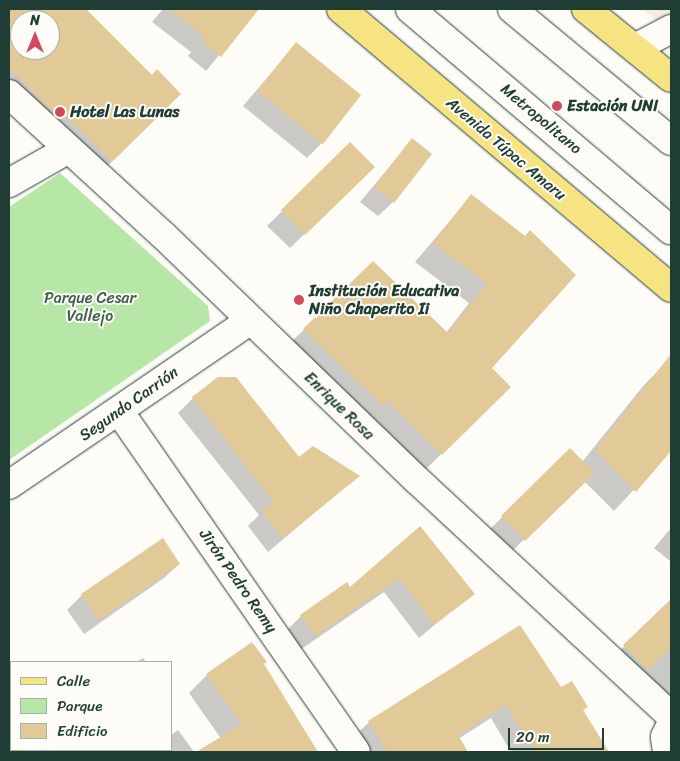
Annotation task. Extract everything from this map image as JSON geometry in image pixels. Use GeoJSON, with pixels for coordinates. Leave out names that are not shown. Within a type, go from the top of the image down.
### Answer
{"type":"FeatureCollection","features":[{"type":"Feature","properties":{"kind":"main road","name":"Avenida Túpac Amaru"},"geometry":{"type":"LineString","coordinates":[[341,9],[671,288]]}},
{"type":"Feature","properties":{"kind":"main road"},"geometry":{"type":"LineString","coordinates":[[586,9],[671,78]]}},
{"type":"Feature","properties":{"kind":"street","name":"Metropolitano"},"geometry":{"type":"LineString","coordinates":[[410,9],[671,230]]}},
{"type":"Feature","properties":{"kind":"street"},"geometry":{"type":"LineString","coordinates":[[512,9],[671,141]]}},
{"type":"Feature","properties":{"kind":"street"},"geometry":{"type":"LineString","coordinates":[[635,48],[671,29]]}},
{"type":"Feature","properties":{"kind":"street","name":"Enrique Rosa"},"geometry":{"type":"LineString","coordinates":[[9,94],[67,150],[162,235],[249,321],[671,716]]}},
{"type":"Feature","properties":{"kind":"street"},"geometry":{"type":"LineString","coordinates":[[9,182],[67,150]]}},
{"type":"Feature","properties":{"kind":"street","name":"Segundo Carrión"},"geometry":{"type":"LineString","coordinates":[[9,485],[249,321]]}},
{"type":"Feature","properties":{"kind":"street","name":"Jirón Pedro Remy"},"geometry":{"type":"LineString","coordinates":[[119,411],[356,752]]}},
{"type":"Feature","properties":{"kind":"street"},"geometry":{"type":"LineString","coordinates":[[667,752],[665,737],[671,724]]}},
{"type":"Feature","properties":{"kind":"shaded area"},"geometry":{"type":"Polygon","coordinates":[[[642,9],[671,9],[671,31],[642,9]]]}},
{"type":"Feature","properties":{"kind":"green space","name":"Parque Cesar Vallejo"},"geometry":{"type":"Polygon","coordinates":[[[60,173],[208,306],[210,321],[9,460],[9,207],[60,173]]]}},
{"type":"Feature","properties":{"kind":"building"},"geometry":{"type":"Polygon","coordinates":[[[9,9],[86,9],[152,75],[157,69],[181,94],[112,162],[55,105],[50,110],[9,68],[9,9]]]}},
{"type":"Feature","properties":{"kind":"building"},"geometry":{"type":"Polygon","coordinates":[[[169,9],[259,9],[221,57],[201,41],[205,37],[169,9]]]}},
{"type":"Feature","properties":{"kind":"building"},"geometry":{"type":"Polygon","coordinates":[[[296,42],[361,95],[323,144],[257,91],[296,42]]]}},
{"type":"Feature","properties":{"kind":"building"},"geometry":{"type":"Polygon","coordinates":[[[412,138],[432,154],[394,203],[374,187],[412,138]]]}},
{"type":"Feature","properties":{"kind":"building"},"geometry":{"type":"Polygon","coordinates":[[[350,142],[375,167],[305,235],[281,210],[350,142]]]}},
{"type":"Feature","properties":{"kind":"building"},"geometry":{"type":"Polygon","coordinates":[[[471,194],[525,236],[530,230],[576,275],[492,368],[511,387],[442,455],[388,401],[383,406],[303,329],[373,261],[448,333],[487,284],[433,243],[471,194]]]}},
{"type":"Feature","properties":{"kind":"building"},"geometry":{"type":"Polygon","coordinates":[[[671,354],[671,451],[636,492],[595,450],[671,354]]]}},
{"type":"Feature","properties":{"kind":"building"},"geometry":{"type":"Polygon","coordinates":[[[218,377],[236,377],[299,457],[313,446],[360,476],[283,538],[261,511],[273,501],[192,397],[218,377]]]}},
{"type":"Feature","properties":{"kind":"building"},"geometry":{"type":"Polygon","coordinates":[[[570,448],[595,473],[525,541],[501,516],[570,448]]]}},
{"type":"Feature","properties":{"kind":"building"},"geometry":{"type":"Polygon","coordinates":[[[420,526],[475,594],[434,625],[399,578],[316,636],[300,615],[347,582],[350,587],[420,526]]]}},
{"type":"Feature","properties":{"kind":"building"},"geometry":{"type":"Polygon","coordinates":[[[163,538],[180,564],[99,620],[81,594],[163,538]]]}},
{"type":"Feature","properties":{"kind":"building"},"geometry":{"type":"Polygon","coordinates":[[[671,599],[671,648],[647,670],[623,645],[671,599]]]}},
{"type":"Feature","properties":{"kind":"building"},"geometry":{"type":"Polygon","coordinates":[[[520,625],[561,687],[572,681],[588,707],[583,710],[609,752],[535,752],[506,705],[458,735],[468,752],[388,752],[368,721],[520,625]]]}},
{"type":"Feature","properties":{"kind":"building"},"geometry":{"type":"Polygon","coordinates":[[[252,642],[267,662],[264,664],[318,752],[196,752],[242,724],[206,674],[252,642]]]}},
{"type":"Feature","properties":{"kind":"place","name":"Estación UNI"},"geometry":{"type":"Point","coordinates":[557,106]}},
{"type":"Feature","properties":{"kind":"place","name":"Hotel Las Lunas"},"geometry":{"type":"Point","coordinates":[60,112]}},
{"type":"Feature","properties":{"kind":"place","name":"Institución Educativa Niño Chaperito Ii"},"geometry":{"type":"Point","coordinates":[299,300]}}]}
